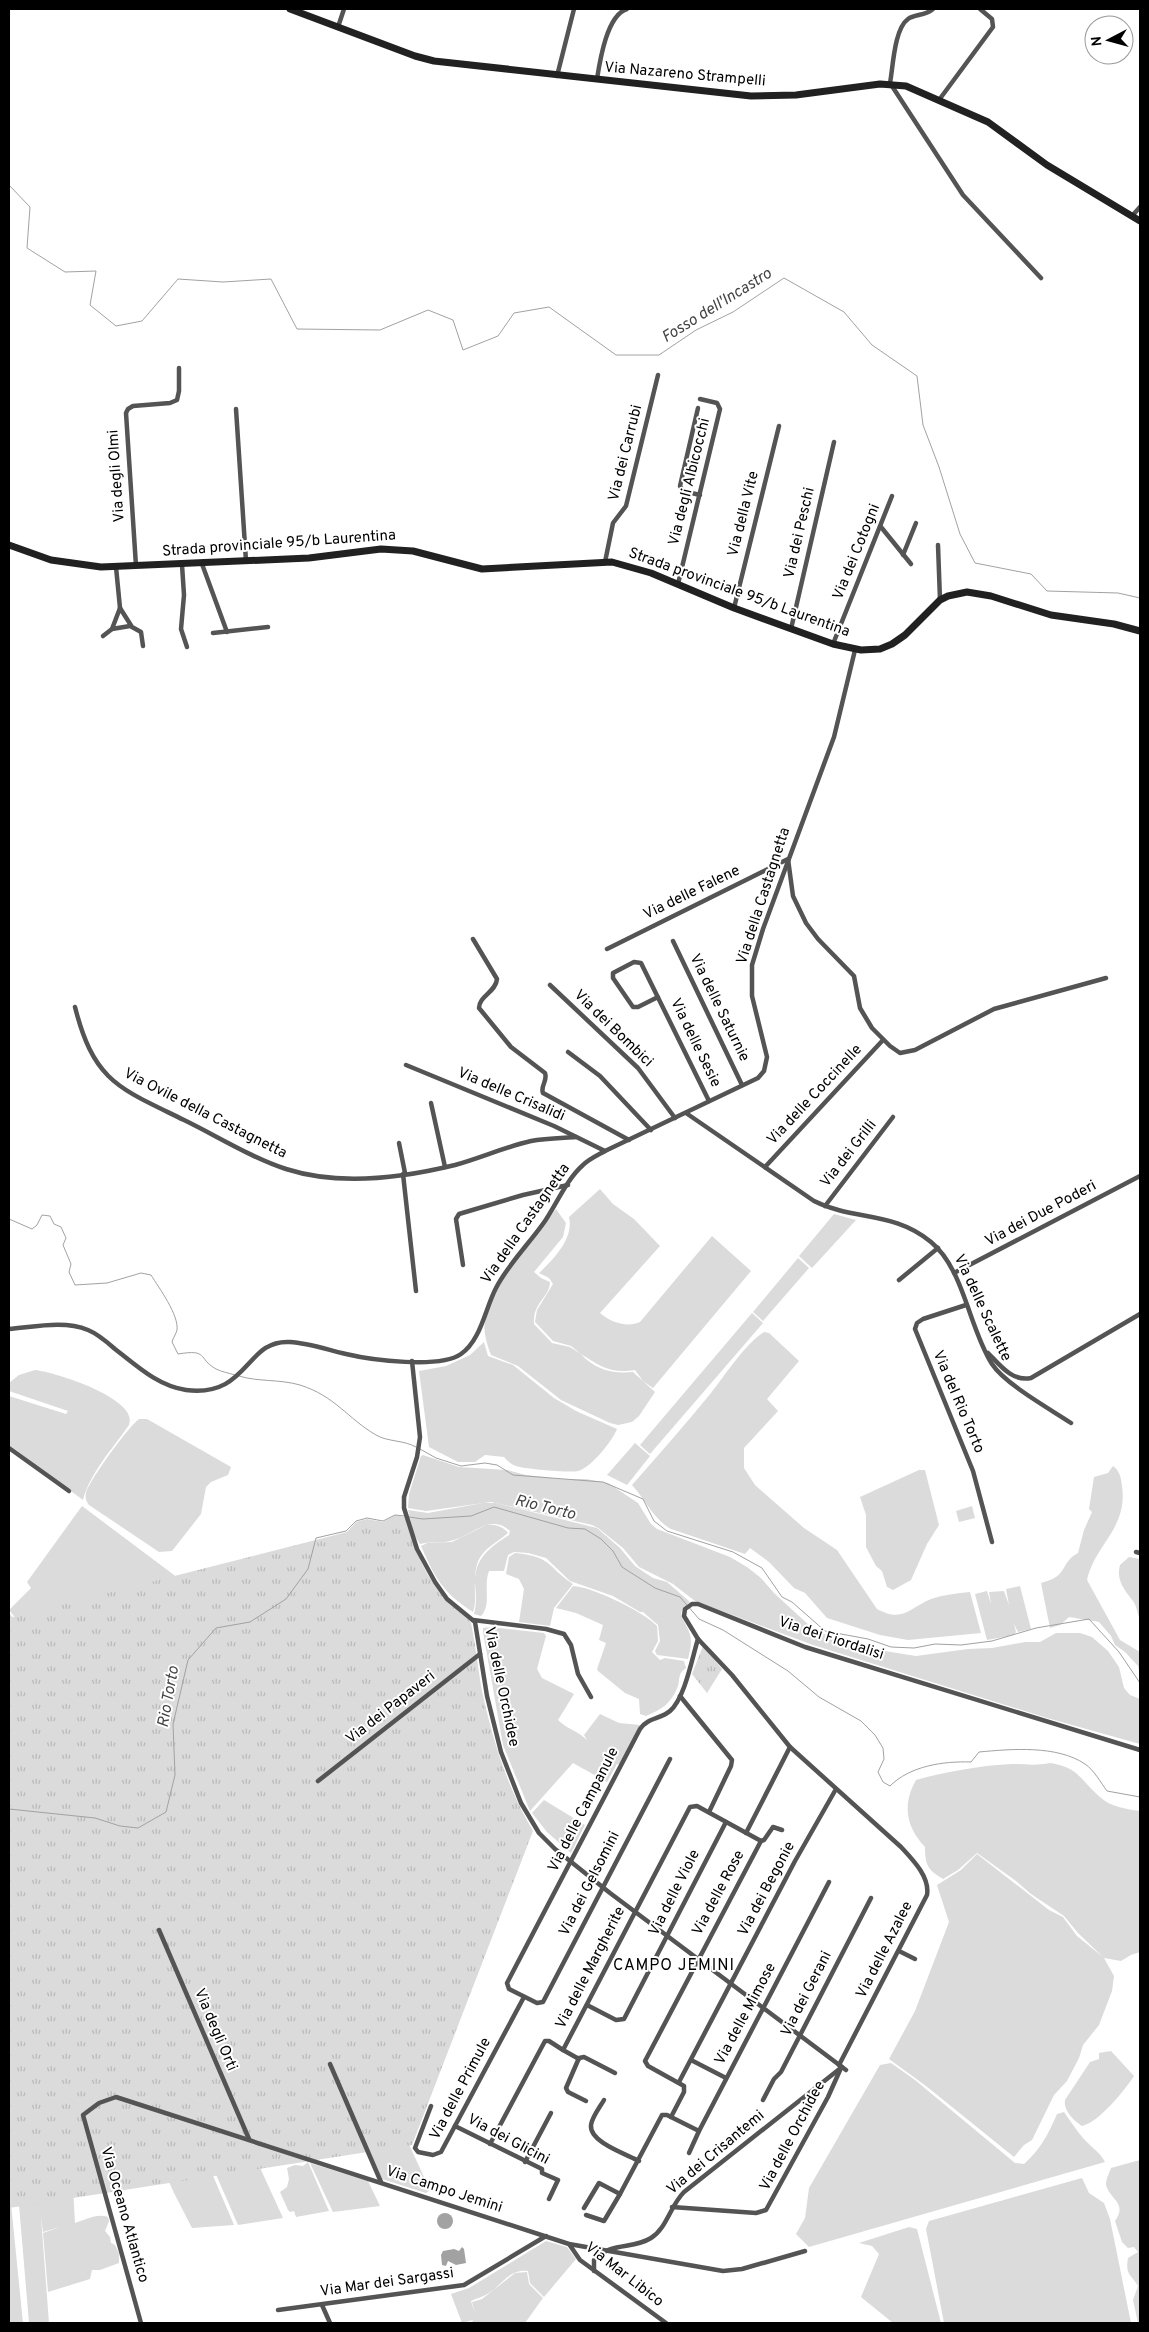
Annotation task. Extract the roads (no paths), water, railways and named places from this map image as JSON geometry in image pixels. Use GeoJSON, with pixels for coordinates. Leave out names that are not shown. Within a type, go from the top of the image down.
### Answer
{"type":"FeatureCollection","features":[{"type":"Feature","properties":{"kind":"main road","name":"Via Nazareno Strampelli"},"geometry":{"type":"LineString","coordinates":[[290,9],[430,60],[557,76],[760,97],[796,95],[890,84],[906,86],[991,124],[1047,165],[1140,221]]}},
{"type":"Feature","properties":{"kind":"main road","name":"Strada provinciale 95/b Laurentina"},"geometry":{"type":"LineString","coordinates":[[9,545],[51,560],[85,566],[116,567],[309,558],[389,549],[416,552],[482,569],[605,562],[627,565],[734,608],[833,644],[855,650],[874,650],[892,644],[905,635],[940,600],[958,593],[973,592],[1047,614],[1119,625],[1140,631]]}},
{"type":"Feature","properties":{"kind":"street"},"geometry":{"type":"LineString","coordinates":[[338,27],[344,9]]}},
{"type":"Feature","properties":{"kind":"street"},"geometry":{"type":"LineString","coordinates":[[557,76],[574,9]]}},
{"type":"Feature","properties":{"kind":"street"},"geometry":{"type":"LineString","coordinates":[[597,81],[602,54],[613,21],[619,12],[627,9]]}},
{"type":"Feature","properties":{"kind":"street"},"geometry":{"type":"LineString","coordinates":[[932,9],[924,15],[910,18],[902,26],[897,41],[890,84],[962,195],[1042,278]]}},
{"type":"Feature","properties":{"kind":"street"},"geometry":{"type":"LineString","coordinates":[[939,100],[993,28],[992,19],[980,9]]}},
{"type":"Feature","properties":{"kind":"street"},"geometry":{"type":"LineString","coordinates":[[1132,216],[1140,207]]}},
{"type":"Feature","properties":{"kind":"street","name":"Via degli Olmi"},"geometry":{"type":"LineString","coordinates":[[136,566],[126,413],[133,406],[170,403],[177,400],[180,389],[178,368]]}},
{"type":"Feature","properties":{"kind":"street","name":"Via dei Carrubi"},"geometry":{"type":"LineString","coordinates":[[605,562],[613,522],[626,506],[658,376]]}},
{"type":"Feature","properties":{"kind":"street","name":"Via degli Albicocchi"},"geometry":{"type":"LineString","coordinates":[[678,584],[720,409],[717,404],[700,399]]}},
{"type":"Feature","properties":{"kind":"street"},"geometry":{"type":"LineString","coordinates":[[698,408],[680,486],[683,491],[700,495]]}},
{"type":"Feature","properties":{"kind":"street"},"geometry":{"type":"LineString","coordinates":[[236,409],[246,561]]}},
{"type":"Feature","properties":{"kind":"street","name":"Via della Vite"},"geometry":{"type":"LineString","coordinates":[[734,608],[779,426]]}},
{"type":"Feature","properties":{"kind":"street","name":"Via dei Peschi"},"geometry":{"type":"LineString","coordinates":[[791,629],[834,442]]}},
{"type":"Feature","properties":{"kind":"street","name":"Via dei Cotogni"},"geometry":{"type":"LineString","coordinates":[[833,644],[892,496]]}},
{"type":"Feature","properties":{"kind":"street"},"geometry":{"type":"LineString","coordinates":[[903,555],[916,523]]}},
{"type":"Feature","properties":{"kind":"street"},"geometry":{"type":"LineString","coordinates":[[881,527],[911,564]]}},
{"type":"Feature","properties":{"kind":"street"},"geometry":{"type":"LineString","coordinates":[[938,545],[940,600]]}},
{"type":"Feature","properties":{"kind":"street"},"geometry":{"type":"LineString","coordinates":[[202,564],[227,632]]}},
{"type":"Feature","properties":{"kind":"street"},"geometry":{"type":"LineString","coordinates":[[182,565],[184,595],[181,624],[187,648]]}},
{"type":"Feature","properties":{"kind":"street"},"geometry":{"type":"LineString","coordinates":[[116,567],[120,608],[130,626],[141,632],[143,646]]}},
{"type":"Feature","properties":{"kind":"street"},"geometry":{"type":"LineString","coordinates":[[103,636],[112,628],[120,608]]}},
{"type":"Feature","properties":{"kind":"street"},"geometry":{"type":"LineString","coordinates":[[112,628],[130,626]]}},
{"type":"Feature","properties":{"kind":"street"},"geometry":{"type":"LineString","coordinates":[[213,633],[268,627]]}},
{"type":"Feature","properties":{"kind":"street","name":"Via della Castagnetta"},"geometry":{"type":"LineString","coordinates":[[9,1329],[55,1326],[86,1329],[100,1336],[154,1378],[180,1389],[211,1390],[224,1386],[235,1379],[266,1348],[287,1342],[353,1356],[412,1361],[445,1362],[458,1356],[467,1348],[475,1336],[501,1279],[542,1225],[584,1163],[762,1075],[767,1062],[766,1047],[751,994],[751,971],[788,859],[834,737],[855,650]]}},
{"type":"Feature","properties":{"kind":"street"},"geometry":{"type":"LineString","coordinates":[[788,859],[792,892],[801,914],[818,939],[854,976],[861,1010],[883,1040],[896,1051],[908,1052],[990,1010],[1106,978]]}},
{"type":"Feature","properties":{"kind":"street","name":"Via delle Falene"},"geometry":{"type":"LineString","coordinates":[[607,949],[788,859]]}},
{"type":"Feature","properties":{"kind":"street"},"geometry":{"type":"LineString","coordinates":[[473,939],[497,980],[496,985],[479,1004],[479,1008],[511,1047],[545,1073],[543,1094],[629,1140]]}},
{"type":"Feature","properties":{"kind":"street","name":"Via delle Saturnie"},"geometry":{"type":"LineString","coordinates":[[673,941],[742,1085]]}},
{"type":"Feature","properties":{"kind":"street","name":"Via delle Sesie"},"geometry":{"type":"LineString","coordinates":[[658,997],[637,1008],[633,1007],[613,978],[613,973],[639,961],[658,997],[709,1101]]}},
{"type":"Feature","properties":{"kind":"street","name":"Via dei Bombici"},"geometry":{"type":"LineString","coordinates":[[550,985],[638,1068],[675,1118]]}},
{"type":"Feature","properties":{"kind":"street","name":"Via Ovile della Castagnetta"},"geometry":{"type":"LineString","coordinates":[[74,1007],[86,1044],[104,1073],[117,1086],[287,1169],[334,1178],[365,1178],[404,1174],[445,1167],[532,1141],[576,1138]]}},
{"type":"Feature","properties":{"kind":"street","name":"Via delle Coccinelle"},"geometry":{"type":"LineString","coordinates":[[765,1167],[883,1040]]}},
{"type":"Feature","properties":{"kind":"street"},"geometry":{"type":"LineString","coordinates":[[568,1052],[600,1076],[651,1130]]}},
{"type":"Feature","properties":{"kind":"street","name":"Via delle Crisalidi"},"geometry":{"type":"LineString","coordinates":[[406,1065],[554,1126],[605,1151]]}},
{"type":"Feature","properties":{"kind":"street"},"geometry":{"type":"LineString","coordinates":[[431,1103],[445,1167]]}},
{"type":"Feature","properties":{"kind":"street","name":"Via delle Scalette"},"geometry":{"type":"LineString","coordinates":[[686,1113],[811,1199],[825,1206],[902,1223],[920,1233],[938,1248],[954,1273],[993,1366],[1001,1374],[1071,1423]]}},
{"type":"Feature","properties":{"kind":"street","name":"Via dei Grilli"},"geometry":{"type":"LineString","coordinates":[[825,1206],[893,1118]]}},
{"type":"Feature","properties":{"kind":"street"},"geometry":{"type":"LineString","coordinates":[[399,1143],[416,1291]]}},
{"type":"Feature","properties":{"kind":"street","name":"Via dei Due Poderi"},"geometry":{"type":"LineString","coordinates":[[954,1273],[1140,1176]]}},
{"type":"Feature","properties":{"kind":"street"},"geometry":{"type":"LineString","coordinates":[[463,1265],[456,1220],[459,1214],[523,1195],[568,1185]]}},
{"type":"Feature","properties":{"kind":"street"},"geometry":{"type":"LineString","coordinates":[[898,1280],[938,1248]]}},
{"type":"Feature","properties":{"kind":"street","name":"Via del Rio Torto"},"geometry":{"type":"LineString","coordinates":[[966,1305],[920,1320],[916,1324],[915,1329],[973,1471],[992,1542]]}},
{"type":"Feature","properties":{"kind":"street"},"geometry":{"type":"LineString","coordinates":[[985,1350],[1015,1377],[1021,1380],[1031,1378],[1042,1374],[1140,1314]]}},
{"type":"Feature","properties":{"kind":"street","name":"Via delle Orchidee"},"geometry":{"type":"LineString","coordinates":[[412,1361],[420,1440],[419,1452],[404,1497],[408,1522],[418,1551],[439,1589],[473,1620],[497,1738],[515,1789],[530,1820],[539,1833],[603,1888],[842,2067],[828,2097],[766,2210],[756,2213],[672,2207]]}},
{"type":"Feature","properties":{"kind":"street"},"geometry":{"type":"LineString","coordinates":[[9,1448],[69,1491]]}},
{"type":"Feature","properties":{"kind":"street","name":"Via dei Fiordalisi"},"geometry":{"type":"LineString","coordinates":[[790,1747],[732,1675],[698,1639],[684,1616],[685,1609],[692,1604],[698,1604],[805,1646],[1140,1750]]}},
{"type":"Feature","properties":{"kind":"street"},"geometry":{"type":"LineString","coordinates":[[473,1620],[546,1629],[564,1634],[571,1645],[578,1674],[591,1697]]}},
{"type":"Feature","properties":{"kind":"street","name":"Via delle Campanule"},"geometry":{"type":"LineString","coordinates":[[524,1997],[508,1989],[507,1984],[642,1726],[646,1722],[668,1713],[680,1696],[698,1639]]}},
{"type":"Feature","properties":{"kind":"street","name":"Via dei Papaveri"},"geometry":{"type":"LineString","coordinates":[[318,1781],[480,1654]]}},
{"type":"Feature","properties":{"kind":"street"},"geometry":{"type":"LineString","coordinates":[[680,1696],[732,1760],[731,1766],[709,1812],[761,1841]]}},
{"type":"Feature","properties":{"kind":"street"},"geometry":{"type":"LineString","coordinates":[[746,1833],[790,1747]]}},
{"type":"Feature","properties":{"kind":"street","name":"Via delle Azalee"},"geometry":{"type":"LineString","coordinates":[[790,1747],[901,1847],[920,1870],[924,1878],[927,1895],[842,2067]]}},
{"type":"Feature","properties":{"kind":"street","name":"Via dei Gelsomini"},"geometry":{"type":"LineString","coordinates":[[524,1997],[537,2003],[543,2002],[670,1759]]}},
{"type":"Feature","properties":{"kind":"street","name":"Via dei Begonie"},"geometry":{"type":"LineString","coordinates":[[679,2082],[795,1861],[836,1789]]}},
{"type":"Feature","properties":{"kind":"street","name":"Via delle Margherite"},"geometry":{"type":"LineString","coordinates":[[490,2144],[545,2041],[549,2041],[563,2050],[689,1808],[694,1805],[709,1812]]}},
{"type":"Feature","properties":{"kind":"street","name":"Via delle Viole"},"geometry":{"type":"LineString","coordinates":[[587,2005],[616,2020],[622,2020],[726,1822]]}},
{"type":"Feature","properties":{"kind":"street","name":"Via delle Rose"},"geometry":{"type":"LineString","coordinates":[[679,2082],[645,2062],[761,1841],[764,1840],[773,1827],[782,1830]]}},
{"type":"Feature","properties":{"kind":"street","name":"Via delle Mimose"},"geometry":{"type":"LineString","coordinates":[[687,2152],[829,1882]]}},
{"type":"Feature","properties":{"kind":"street","name":"Via dei Gerani"},"geometry":{"type":"LineString","coordinates":[[763,2100],[774,2079],[781,2072],[871,1898]]}},
{"type":"Feature","properties":{"kind":"street","name":"Via degli Orti"},"geometry":{"type":"LineString","coordinates":[[159,1930],[249,2139]]}},
{"type":"Feature","properties":{"kind":"street"},"geometry":{"type":"LineString","coordinates":[[899,1951],[915,1959]]}},
{"type":"Feature","properties":{"kind":"street","name":"Via delle Primule"},"geometry":{"type":"LineString","coordinates":[[431,2106],[415,2146],[416,2151],[433,2155],[440,2154],[524,1997]]}},
{"type":"Feature","properties":{"kind":"street"},"geometry":{"type":"LineString","coordinates":[[563,2050],[579,2059],[584,2057],[615,2073]]}},
{"type":"Feature","properties":{"kind":"street"},"geometry":{"type":"LineString","coordinates":[[579,2059],[566,2088],[568,2092],[586,2101]]}},
{"type":"Feature","properties":{"kind":"street"},"geometry":{"type":"LineString","coordinates":[[691,2060],[726,2078]]}},
{"type":"Feature","properties":{"kind":"street"},"geometry":{"type":"LineString","coordinates":[[330,2064],[381,2182]]}},
{"type":"Feature","properties":{"kind":"street","name":"Via dei Crisantemi"},"geometry":{"type":"LineString","coordinates":[[604,2251],[651,2238],[663,2227],[672,2207],[689,2187],[842,2067]]}},
{"type":"Feature","properties":{"kind":"street"},"geometry":{"type":"LineString","coordinates":[[671,2117],[685,2091],[684,2085],[679,2082]]}},
{"type":"Feature","properties":{"kind":"street","name":"Via Campo Jemini"},"geometry":{"type":"LineString","coordinates":[[84,2113],[101,2102],[119,2097],[569,2244],[604,2251],[728,2271],[805,2251]]}},
{"type":"Feature","properties":{"kind":"street"},"geometry":{"type":"LineString","coordinates":[[604,2100],[592,2122],[594,2134],[601,2142],[639,2161]]}},
{"type":"Feature","properties":{"kind":"street","name":"Via Oceano Atlantico"},"geometry":{"type":"LineString","coordinates":[[84,2113],[140,2323]]}},
{"type":"Feature","properties":{"kind":"street"},"geometry":{"type":"LineString","coordinates":[[525,2162],[551,2113]]}},
{"type":"Feature","properties":{"kind":"street"},"geometry":{"type":"LineString","coordinates":[[586,2216],[604,2222],[662,2116],[671,2117],[698,2131]]}},
{"type":"Feature","properties":{"kind":"street","name":"Via dei Glicini"},"geometry":{"type":"LineString","coordinates":[[455,2126],[542,2169],[542,2173],[558,2180],[549,2199]]}},
{"type":"Feature","properties":{"kind":"street"},"geometry":{"type":"LineString","coordinates":[[584,2208],[599,2183],[620,2194]]}},
{"type":"Feature","properties":{"kind":"street","name":"Via Mar dei Sargassi"},"geometry":{"type":"LineString","coordinates":[[278,2310],[467,2284],[546,2236]]}},
{"type":"Feature","properties":{"kind":"street","name":"Via Mar Libico"},"geometry":{"type":"LineString","coordinates":[[569,2244],[578,2258],[666,2323]]}},
{"type":"Feature","properties":{"kind":"street"},"geometry":{"type":"LineString","coordinates":[[594,2270],[594,2260],[604,2251]]}},
{"type":"Feature","properties":{"kind":"street"},"geometry":{"type":"LineString","coordinates":[[322,2305],[330,2323]]}},
{"type":"Feature","properties":{"kind":"waterway","name":"Fosso dell'Incastro"},"geometry":{"type":"LineString","coordinates":[[9,185],[30,207],[27,248],[65,272],[96,271],[90,305],[116,326],[142,321],[178,279],[223,282],[271,279],[297,329],[380,330],[428,310],[453,320],[463,350],[498,336],[514,313],[549,307],[616,355],[659,355],[696,330],[733,312],[784,278],[844,312],[872,345],[917,376],[923,425],[939,467],[960,534],[975,563],[1031,574],[1047,591],[1118,593],[1140,598]]}},
{"type":"Feature","properties":{"kind":"waterway"},"geometry":{"type":"LineString","coordinates":[[9,1219],[32,1229],[37,1225],[42,1215],[50,1216],[54,1224],[61,1227],[66,1238],[63,1245],[71,1264],[69,1272],[75,1285],[107,1283],[141,1273],[151,1275],[175,1317],[177,1330],[172,1342],[178,1354],[199,1354],[216,1369],[235,1375]]}},
{"type":"Feature","properties":{"kind":"waterway"},"geometry":{"type":"LineString","coordinates":[[239,1376],[300,1385],[323,1395],[376,1435],[416,1447]]}},
{"type":"Feature","properties":{"kind":"waterway"},"geometry":{"type":"LineString","coordinates":[[420,1449],[436,1458],[461,1466],[485,1463],[497,1465],[513,1475],[603,1482],[643,1499],[654,1521],[667,1531],[733,1552],[762,1568],[782,1597],[792,1602],[825,1631],[868,1639],[891,1647],[914,1648],[935,1644],[961,1645],[992,1641],[1036,1628],[1089,1619],[1119,1652],[1140,1683]]}},
{"type":"Feature","properties":{"kind":"waterway","name":"Rio Torto"},"geometry":{"type":"LineString","coordinates":[[409,1517],[423,1519],[471,1516],[494,1507],[568,1528],[585,1529],[601,1539],[613,1551],[622,1567],[655,1588],[680,1597],[699,1619],[723,1630],[788,1671],[819,1697],[861,1721],[875,1735],[883,1748],[884,1759],[878,1772],[883,1782],[890,1786],[898,1779],[917,1769],[938,1764],[971,1762],[979,1752],[1019,1749],[1048,1751],[1074,1758],[1085,1764],[1107,1791],[1140,1797]]}},
{"type":"Feature","properties":{"kind":"waterway","name":"Rio Torto"},"geometry":{"type":"LineString","coordinates":[[9,1809],[95,1818],[120,1826],[138,1828],[166,1812],[175,1775],[173,1724],[188,1660],[216,1628],[250,1622],[286,1599],[308,1569],[316,1538],[346,1531],[356,1521],[367,1518],[383,1521],[395,1515],[405,1516]]}},
{"type":"Feature","properties":{"kind":"district","name":"CAMPO JEMINI"},"geometry":{"type":"Point","coordinates":[674,1966]}}]}
